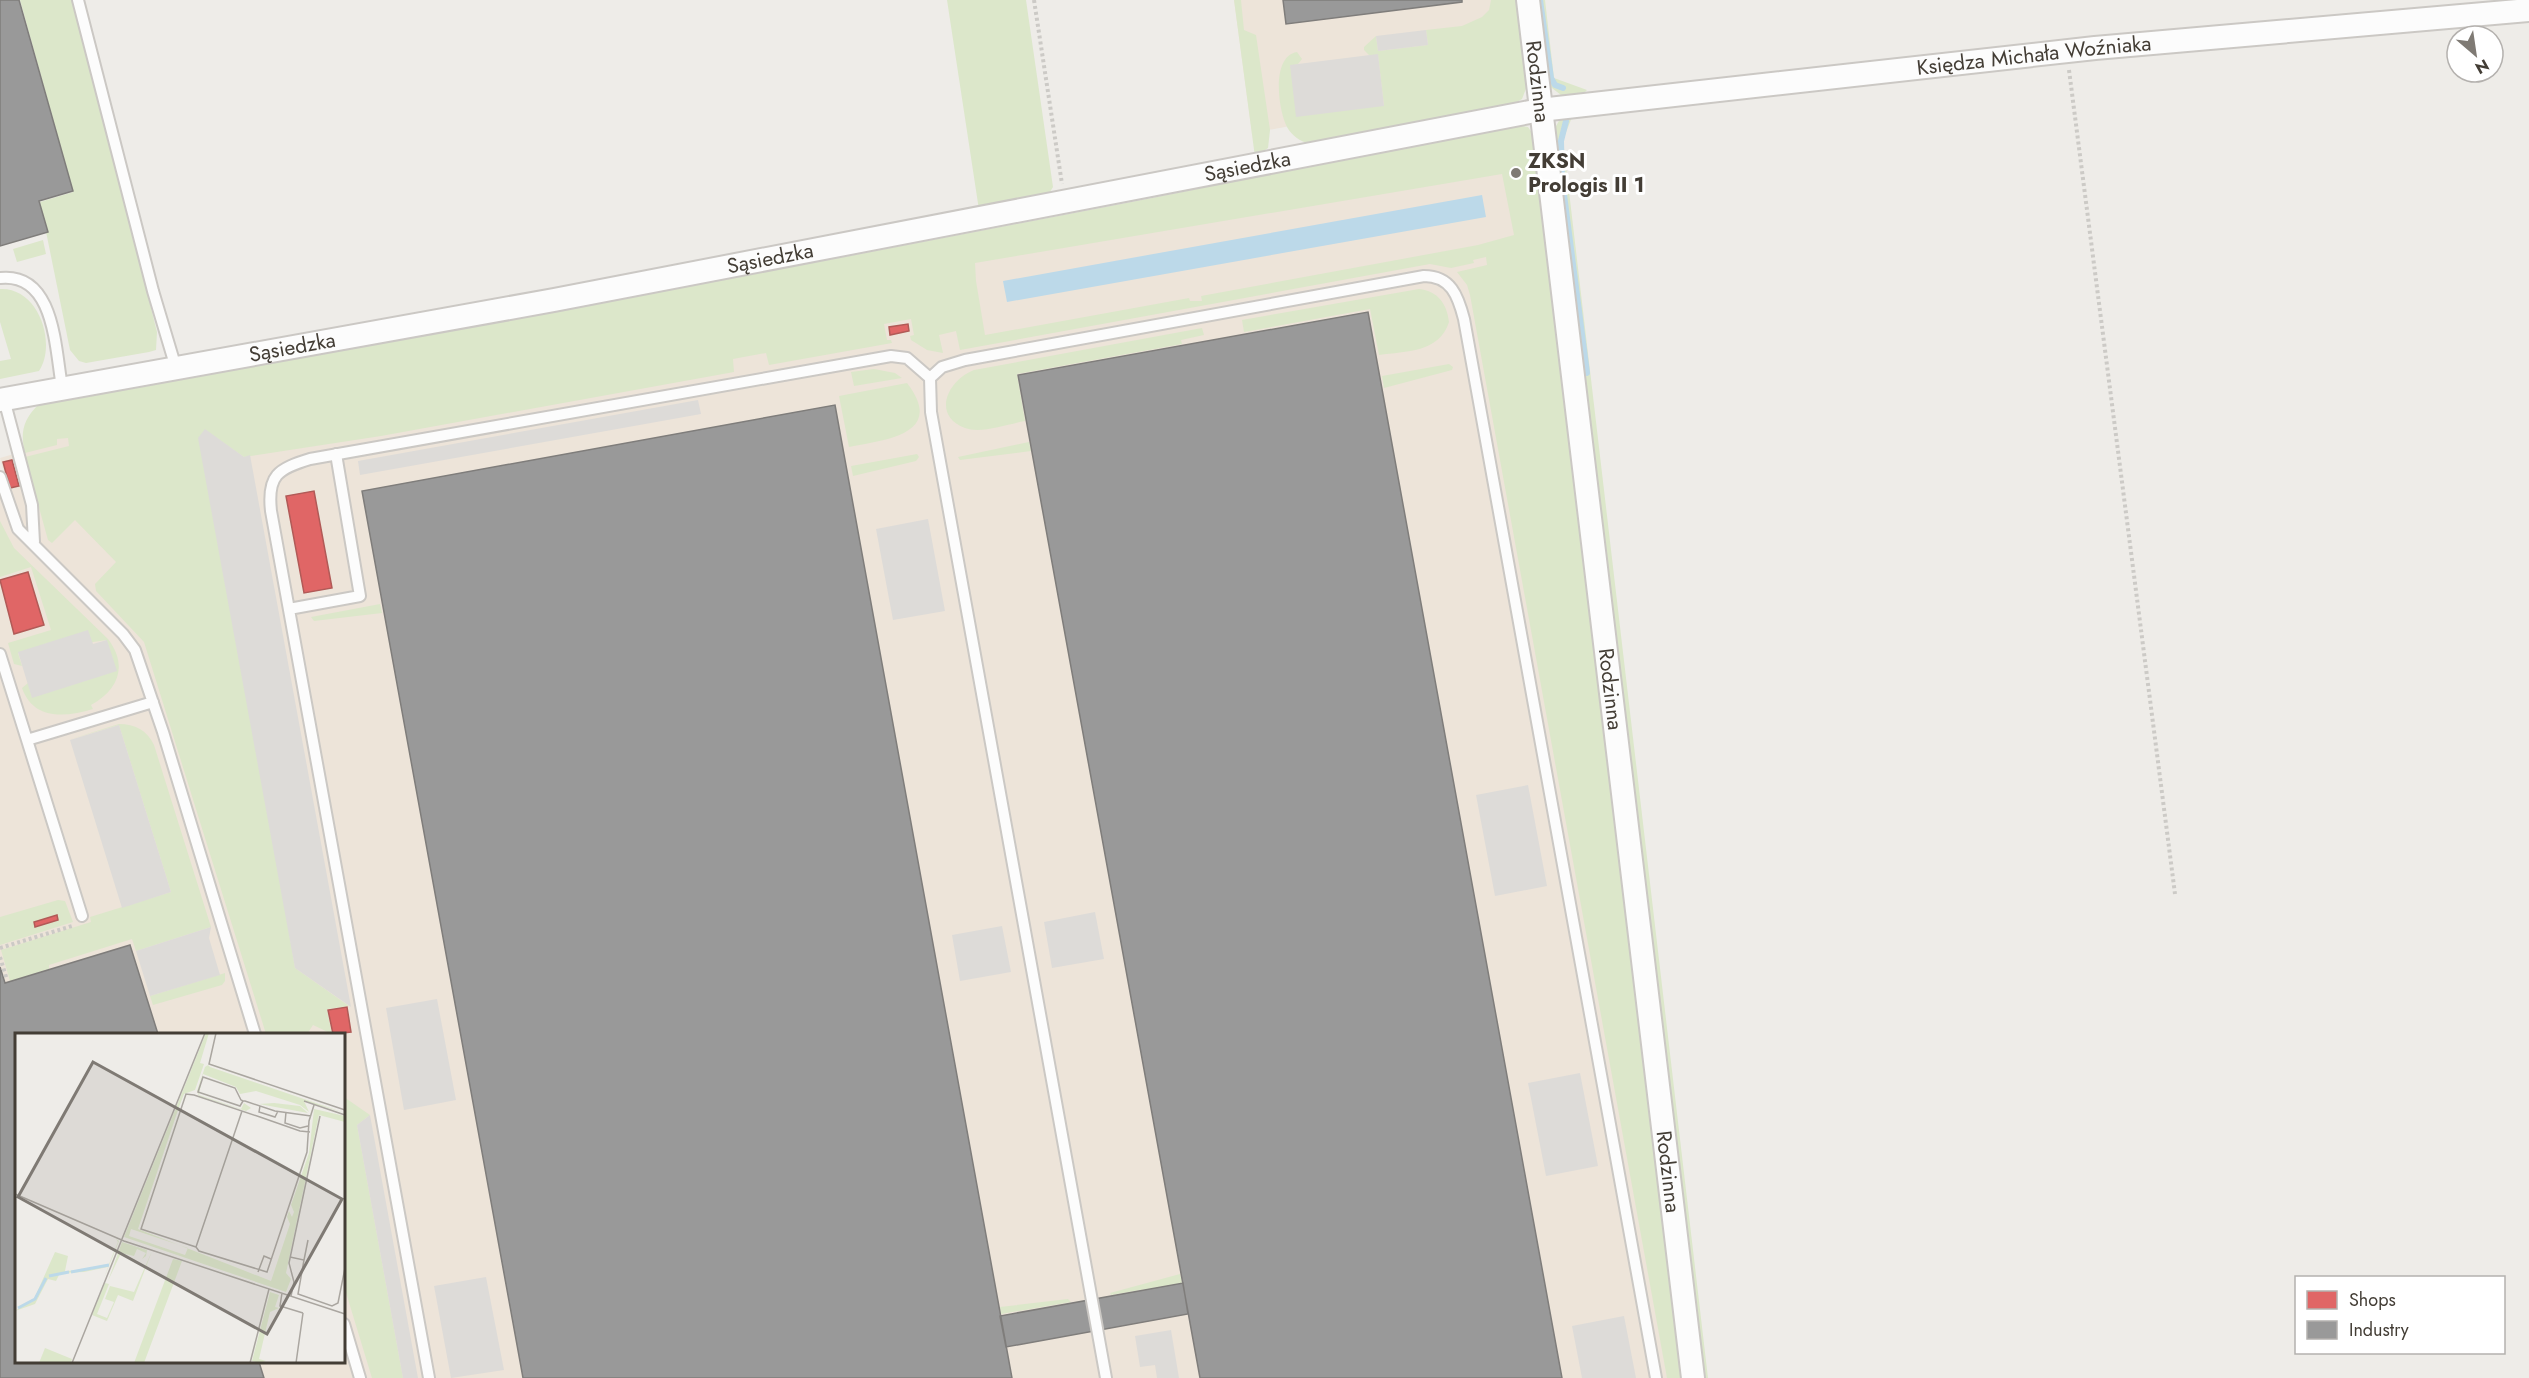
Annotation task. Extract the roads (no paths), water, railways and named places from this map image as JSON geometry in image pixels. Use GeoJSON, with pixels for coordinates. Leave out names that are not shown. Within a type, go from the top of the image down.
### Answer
{"type":"FeatureCollection","features":[{"type":"Feature","properties":{"kind":"street","name":"Rodzinna"},"geometry":{"type":"LineString","coordinates":[[1528,0],[1693,1378]]}},
{"type":"Feature","properties":{"kind":"street","name":"Księdza Michała Woźniaka"},"geometry":{"type":"LineString","coordinates":[[1540,110],[2067,51],[2529,10]]}},
{"type":"Feature","properties":{"kind":"street","name":"Sąsiedzka"},"geometry":{"type":"LineString","coordinates":[[2,399],[554,300],[1540,110]]}},
{"type":"Feature","properties":{"kind":"lane"},"geometry":{"type":"LineString","coordinates":[[78,0],[153,291],[176,368]]}},
{"type":"Feature","properties":{"kind":"lane"},"geometry":{"type":"LineString","coordinates":[[1106,1378],[931,412],[930,378],[942,366],[965,360],[1424,276],[1438,277],[1453,289],[1464,319],[1656,1378]]}},
{"type":"Feature","properties":{"kind":"lane"},"geometry":{"type":"LineString","coordinates":[[0,278],[16,278],[25,281],[42,297],[47,308],[62,387]]}},
{"type":"Feature","properties":{"kind":"lane"},"geometry":{"type":"LineString","coordinates":[[429,1378],[271,511],[270,486],[281,470],[292,464],[336,454],[891,356],[907,358],[930,378]]}},
{"type":"Feature","properties":{"kind":"lane"},"geometry":{"type":"LineString","coordinates":[[2,399],[32,505],[34,542]]}},
{"type":"Feature","properties":{"kind":"lane"},"geometry":{"type":"LineString","coordinates":[[289,609],[360,596],[336,454]]}},
{"type":"Feature","properties":{"kind":"lane"},"geometry":{"type":"LineString","coordinates":[[0,477],[14,522],[132,645],[153,702],[254,1033]]}},
{"type":"Feature","properties":{"kind":"lane"},"geometry":{"type":"LineString","coordinates":[[0,654],[82,916]]}},
{"type":"Feature","properties":{"kind":"lane"},"geometry":{"type":"LineString","coordinates":[[27,740],[153,702]]}},
{"type":"Feature","properties":{"kind":"lane"},"geometry":{"type":"LineString","coordinates":[[345,1327],[360,1378]]}},
{"type":"Feature","properties":{"kind":"water"},"geometry":{"type":"Polygon","coordinates":[[[1482,195],[1486,217],[1007,302],[1003,281],[1482,195]]]}},
{"type":"Feature","properties":{"kind":"waterway"},"geometry":{"type":"LineString","coordinates":[[1540,0],[1551,78],[1555,85],[1563,88]]}},
{"type":"Feature","properties":{"kind":"waterway"},"geometry":{"type":"LineString","coordinates":[[1566,121],[1561,141],[1562,179],[1587,373]]}},
{"type":"Feature","properties":{"kind":"place","name":"ZKSN Prologis II 1"},"geometry":{"type":"Point","coordinates":[1516,173]}}]}
